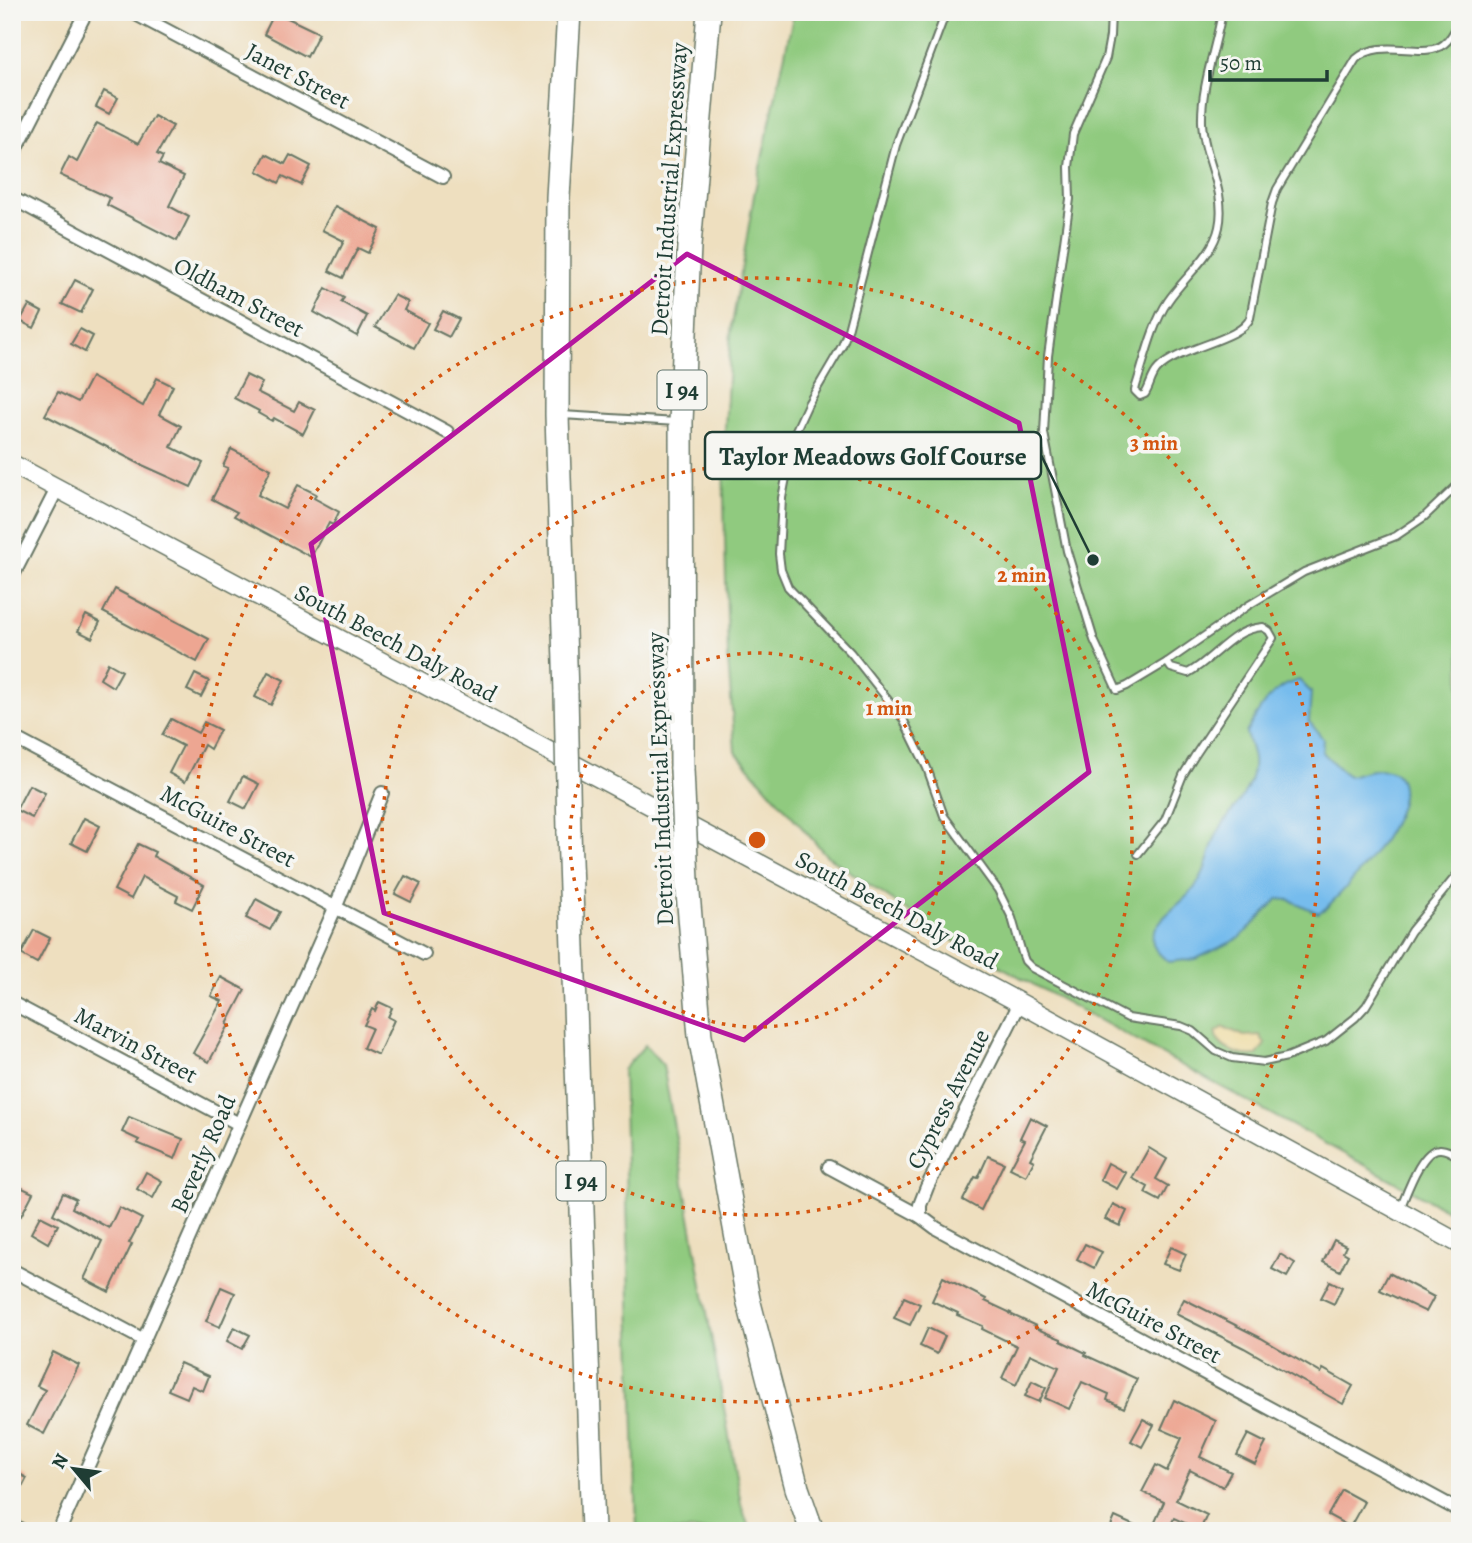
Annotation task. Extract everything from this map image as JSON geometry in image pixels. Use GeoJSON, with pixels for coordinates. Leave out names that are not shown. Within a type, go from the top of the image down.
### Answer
{"type":"FeatureCollection","features":[{"type":"Feature","properties":{"kind":"highway","name":"I 94"},"geometry":{"type":"LineString","coordinates":[[569,12],[558,197],[557,415],[593,1531]]}},
{"type":"Feature","properties":{"kind":"highway","name":"Detroit Industrial Expressway"},"geometry":{"type":"LineString","coordinates":[[709,12],[689,246],[681,422],[682,769],[687,881],[700,1036],[748,1299],[797,1488],[812,1531]]}},
{"type":"Feature","properties":{"kind":"street"},"geometry":{"type":"LineString","coordinates":[[12,157],[86,12]]}},
{"type":"Feature","properties":{"kind":"street","name":"Janet Street"},"geometry":{"type":"LineString","coordinates":[[132,12],[443,177]]}},
{"type":"Feature","properties":{"kind":"street","name":"Oldham Street"},"geometry":{"type":"LineString","coordinates":[[12,198],[447,432]]}},
{"type":"Feature","properties":{"kind":"street","name":"South Beech Daly Road"},"geometry":{"type":"LineString","coordinates":[[12,464],[1020,1003],[1460,1244]]}},
{"type":"Feature","properties":{"kind":"street"},"geometry":{"type":"LineString","coordinates":[[12,577],[57,489]]}},
{"type":"Feature","properties":{"kind":"street","name":"McGuire Street"},"geometry":{"type":"LineString","coordinates":[[12,737],[424,954]]}},
{"type":"Feature","properties":{"kind":"street","name":"Beverly Road"},"geometry":{"type":"LineString","coordinates":[[59,1531],[336,906],[382,793]]}},
{"type":"Feature","properties":{"kind":"street","name":"Marvin Street"},"geometry":{"type":"LineString","coordinates":[[12,1003],[239,1124]]}},
{"type":"Feature","properties":{"kind":"street","name":"Cypress Avenue"},"geometry":{"type":"LineString","coordinates":[[920,1216],[920,1205],[927,1187],[1020,1003]]}},
{"type":"Feature","properties":{"kind":"street","name":"McGuire Street"},"geometry":{"type":"LineString","coordinates":[[829,1167],[920,1216],[948,1235],[1460,1511]]}},
{"type":"Feature","properties":{"kind":"street"},"geometry":{"type":"LineString","coordinates":[[12,1270],[144,1340]]}},
{"type":"Feature","properties":{"kind":"street"},"geometry":{"type":"LineString","coordinates":[[12,1525],[23,1531]]}},
{"type":"Feature","properties":{"kind":"lane"},"geometry":{"type":"LineString","coordinates":[[946,12],[896,145],[848,330],[795,432],[782,498],[779,554],[781,570],[788,587],[851,653],[903,719],[927,768],[944,816],[1006,903],[1025,961],[1040,972],[1128,1018],[1181,1026],[1194,1031],[1216,1051],[1245,1061],[1264,1062],[1287,1057],[1317,1045],[1342,1030],[1366,1006],[1411,931],[1460,871]]}},
{"type":"Feature","properties":{"kind":"lane"},"geometry":{"type":"LineString","coordinates":[[1111,12],[1106,58],[1073,134],[1071,146],[1070,199],[1048,356],[1045,449],[1067,551],[1094,640],[1117,690],[1167,662],[1304,572],[1396,536],[1424,517],[1460,483]]}},
{"type":"Feature","properties":{"kind":"lane"},"geometry":{"type":"LineString","coordinates":[[1222,12],[1201,120],[1202,133],[1217,183],[1220,203],[1219,229],[1205,256],[1164,308],[1136,386],[1135,391],[1140,396],[1145,394],[1153,377],[1164,364],[1184,352],[1245,327],[1250,318],[1277,189],[1356,59],[1361,54],[1379,48],[1437,48],[1447,41],[1460,20]]}},
{"type":"Feature","properties":{"kind":"lane"},"geometry":{"type":"LineString","coordinates":[[557,415],[681,422]]}},
{"type":"Feature","properties":{"kind":"lane"},"geometry":{"type":"LineString","coordinates":[[1138,854],[1165,820],[1183,775],[1273,638],[1263,627],[1245,631],[1235,636],[1202,666],[1188,673],[1171,668],[1167,662]]}},
{"type":"Feature","properties":{"kind":"lane"},"geometry":{"type":"LineString","coordinates":[[1399,1210],[1420,1166],[1431,1152],[1446,1149],[1460,1158]]}},
{"type":"Feature","properties":{"kind":"highlighted area"},"geometry":{"type":"Polygon","coordinates":[[[687,254],[1019,423],[1089,772],[744,1040],[384,913],[311,544],[687,254]]]}},
{"type":"Feature","properties":{"kind":"green space"},"geometry":{"type":"Polygon","coordinates":[[[794,12],[1460,12],[1460,1217],[941,934],[826,855],[735,751],[728,659],[723,460],[731,331],[754,195],[794,12]]]}},
{"type":"Feature","properties":{"kind":"green space"},"geometry":{"type":"Polygon","coordinates":[[[645,1045],[663,1065],[741,1504],[750,1531],[637,1531],[623,1070],[645,1045]]]}},
{"type":"Feature","properties":{"kind":"sand"},"geometry":{"type":"Polygon","coordinates":[[[1224,1027],[1244,1036],[1260,1035],[1265,1044],[1257,1055],[1234,1052],[1223,1046],[1216,1037],[1216,1032],[1224,1027]]]}},
{"type":"Feature","properties":{"kind":"water"},"geometry":{"type":"Polygon","coordinates":[[[1299,680],[1311,692],[1309,721],[1323,739],[1322,752],[1349,776],[1379,769],[1398,776],[1402,797],[1397,813],[1377,850],[1326,908],[1318,913],[1290,900],[1278,899],[1240,938],[1196,959],[1168,962],[1154,947],[1153,935],[1165,916],[1190,893],[1199,880],[1218,832],[1247,789],[1253,759],[1246,733],[1273,694],[1299,680]]]}},
{"type":"Feature","properties":{"kind":"building"},"geometry":{"type":"Polygon","coordinates":[[[275,12],[319,33],[307,57],[264,34],[275,12]]]}},
{"type":"Feature","properties":{"kind":"building"},"geometry":{"type":"Polygon","coordinates":[[[104,91],[118,98],[109,114],[96,107],[104,91]]]}},
{"type":"Feature","properties":{"kind":"building"},"geometry":{"type":"Polygon","coordinates":[[[154,116],[173,126],[157,154],[163,157],[159,164],[184,176],[169,206],[189,217],[177,241],[107,205],[110,198],[60,175],[69,157],[77,162],[97,123],[138,144],[154,116]]]}},
{"type":"Feature","properties":{"kind":"building"},"geometry":{"type":"Polygon","coordinates":[[[266,154],[285,164],[290,155],[311,166],[301,185],[283,176],[279,183],[257,171],[266,154]]]}},
{"type":"Feature","properties":{"kind":"building"},"geometry":{"type":"Polygon","coordinates":[[[335,206],[380,229],[368,253],[358,248],[343,278],[329,271],[344,241],[322,230],[335,206]]]}},
{"type":"Feature","properties":{"kind":"building"},"geometry":{"type":"Polygon","coordinates":[[[75,280],[93,289],[81,313],[62,304],[75,280]]]}},
{"type":"Feature","properties":{"kind":"building"},"geometry":{"type":"Polygon","coordinates":[[[326,288],[344,298],[341,302],[367,316],[357,336],[314,312],[326,288]]]}},
{"type":"Feature","properties":{"kind":"building"},"geometry":{"type":"Polygon","coordinates":[[[394,295],[408,302],[404,310],[428,323],[414,348],[375,327],[394,295]]]}},
{"type":"Feature","properties":{"kind":"building"},"geometry":{"type":"Polygon","coordinates":[[[29,305],[42,312],[34,328],[20,321],[29,305]]]}},
{"type":"Feature","properties":{"kind":"building"},"geometry":{"type":"Polygon","coordinates":[[[443,311],[459,319],[449,337],[433,329],[443,311]]]}},
{"type":"Feature","properties":{"kind":"building"},"geometry":{"type":"Polygon","coordinates":[[[80,329],[93,336],[85,352],[71,344],[80,329]]]}},
{"type":"Feature","properties":{"kind":"building"},"geometry":{"type":"Polygon","coordinates":[[[246,375],[262,383],[257,392],[294,411],[299,402],[315,410],[303,434],[274,418],[272,421],[234,398],[246,375]]]}},
{"type":"Feature","properties":{"kind":"building"},"geometry":{"type":"Polygon","coordinates":[[[91,377],[143,406],[157,378],[173,386],[159,414],[181,426],[171,447],[203,463],[191,487],[45,415],[58,392],[78,402],[91,377]]]}},
{"type":"Feature","properties":{"kind":"building"},"geometry":{"type":"Polygon","coordinates":[[[231,449],[271,469],[258,495],[285,509],[298,485],[316,494],[314,498],[339,512],[333,525],[329,523],[311,557],[234,516],[237,512],[212,499],[228,468],[223,466],[231,449]]]}},
{"type":"Feature","properties":{"kind":"building"},"geometry":{"type":"Polygon","coordinates":[[[115,589],[209,639],[197,662],[103,612],[115,589]]]}},
{"type":"Feature","properties":{"kind":"building"},"geometry":{"type":"Polygon","coordinates":[[[86,615],[100,622],[92,638],[78,631],[86,615]]]}},
{"type":"Feature","properties":{"kind":"building"},"geometry":{"type":"Polygon","coordinates":[[[108,663],[122,671],[113,687],[100,679],[108,663]]]}},
{"type":"Feature","properties":{"kind":"building"},"geometry":{"type":"Polygon","coordinates":[[[268,672],[284,680],[271,705],[255,697],[268,672]]]}},
{"type":"Feature","properties":{"kind":"building"},"geometry":{"type":"Polygon","coordinates":[[[195,674],[209,681],[201,697],[187,690],[195,674]]]}},
{"type":"Feature","properties":{"kind":"building"},"geometry":{"type":"Polygon","coordinates":[[[171,719],[198,733],[204,722],[220,730],[210,749],[204,745],[185,782],[169,773],[183,746],[162,735],[171,719]]]}},
{"type":"Feature","properties":{"kind":"building"},"geometry":{"type":"Polygon","coordinates":[[[243,776],[259,784],[246,809],[230,801],[243,776]]]}},
{"type":"Feature","properties":{"kind":"building"},"geometry":{"type":"Polygon","coordinates":[[[29,785],[45,793],[32,818],[16,810],[29,785]]]}},
{"type":"Feature","properties":{"kind":"building"},"geometry":{"type":"Polygon","coordinates":[[[84,818],[100,826],[87,851],[71,843],[84,818]]]}},
{"type":"Feature","properties":{"kind":"building"},"geometry":{"type":"Polygon","coordinates":[[[138,844],[155,852],[153,856],[204,885],[192,909],[176,901],[178,896],[142,877],[131,899],[114,890],[138,844]]]}},
{"type":"Feature","properties":{"kind":"building"},"geometry":{"type":"Polygon","coordinates":[[[405,876],[421,884],[411,902],[395,894],[405,876]]]}},
{"type":"Feature","properties":{"kind":"building"},"geometry":{"type":"Polygon","coordinates":[[[256,899],[280,912],[270,930],[246,918],[256,899]]]}},
{"type":"Feature","properties":{"kind":"building"},"geometry":{"type":"Polygon","coordinates":[[[34,930],[50,938],[37,963],[21,954],[34,930]]]}},
{"type":"Feature","properties":{"kind":"building"},"geometry":{"type":"Polygon","coordinates":[[[221,977],[245,990],[209,1062],[193,1053],[222,1001],[211,996],[221,977]]]}},
{"type":"Feature","properties":{"kind":"building"},"geometry":{"type":"Polygon","coordinates":[[[379,1002],[392,1008],[388,1017],[394,1020],[378,1055],[363,1048],[372,1028],[364,1025],[379,1002]]]}},
{"type":"Feature","properties":{"kind":"building"},"geometry":{"type":"Polygon","coordinates":[[[129,1117],[183,1139],[175,1159],[137,1143],[139,1140],[122,1132],[129,1117]]]}},
{"type":"Feature","properties":{"kind":"building"},"geometry":{"type":"Polygon","coordinates":[[[1030,1117],[1047,1126],[1030,1159],[1034,1161],[1026,1176],[1010,1168],[1025,1140],[1020,1138],[1030,1117]]]}},
{"type":"Feature","properties":{"kind":"building"},"geometry":{"type":"Polygon","coordinates":[[[1149,1148],[1167,1159],[1156,1179],[1168,1186],[1160,1201],[1145,1193],[1148,1187],[1132,1178],[1149,1148]]]}},
{"type":"Feature","properties":{"kind":"building"},"geometry":{"type":"Polygon","coordinates":[[[988,1156],[1004,1163],[981,1210],[963,1200],[975,1177],[978,1178],[988,1156]]]}},
{"type":"Feature","properties":{"kind":"building"},"geometry":{"type":"Polygon","coordinates":[[[1108,1163],[1126,1173],[1117,1189],[1100,1180],[1108,1163]]]}},
{"type":"Feature","properties":{"kind":"building"},"geometry":{"type":"Polygon","coordinates":[[[146,1172],[162,1181],[153,1198],[137,1189],[146,1172]]]}},
{"type":"Feature","properties":{"kind":"building"},"geometry":{"type":"Polygon","coordinates":[[[16,1185],[33,1193],[21,1216],[12,1212],[12,1194],[16,1185]]]}},
{"type":"Feature","properties":{"kind":"building"},"geometry":{"type":"Polygon","coordinates":[[[63,1193],[76,1199],[72,1208],[109,1228],[119,1207],[142,1219],[109,1292],[84,1279],[102,1241],[53,1214],[63,1193]]]}},
{"type":"Feature","properties":{"kind":"building"},"geometry":{"type":"Polygon","coordinates":[[[1113,1204],[1127,1211],[1120,1226],[1105,1219],[1113,1204]]]}},
{"type":"Feature","properties":{"kind":"building"},"geometry":{"type":"Polygon","coordinates":[[[40,1216],[58,1225],[48,1243],[31,1233],[40,1216]]]}},
{"type":"Feature","properties":{"kind":"building"},"geometry":{"type":"Polygon","coordinates":[[[1334,1240],[1346,1246],[1343,1252],[1348,1255],[1340,1271],[1323,1262],[1334,1240]]]}},
{"type":"Feature","properties":{"kind":"building"},"geometry":{"type":"Polygon","coordinates":[[[1085,1244],[1102,1252],[1094,1268],[1077,1259],[1085,1244]]]}},
{"type":"Feature","properties":{"kind":"building"},"geometry":{"type":"Polygon","coordinates":[[[1171,1247],[1186,1254],[1179,1270],[1163,1264],[1171,1247]]]}},
{"type":"Feature","properties":{"kind":"building"},"geometry":{"type":"Polygon","coordinates":[[[1280,1254],[1295,1263],[1287,1277],[1272,1269],[1280,1254]]]}},
{"type":"Feature","properties":{"kind":"building"},"geometry":{"type":"Polygon","coordinates":[[[1389,1273],[1434,1297],[1426,1312],[1380,1290],[1389,1273]]]}},
{"type":"Feature","properties":{"kind":"building"},"geometry":{"type":"Polygon","coordinates":[[[943,1277],[1036,1326],[1035,1328],[1061,1339],[1086,1353],[1085,1355],[1137,1379],[1124,1408],[1107,1400],[1109,1394],[1082,1382],[1069,1409],[1045,1398],[1059,1367],[1030,1354],[1016,1385],[1002,1378],[1017,1346],[932,1301],[943,1277]]]}},
{"type":"Feature","properties":{"kind":"building"},"geometry":{"type":"Polygon","coordinates":[[[1330,1281],[1342,1287],[1334,1304],[1321,1298],[1330,1281]]]}},
{"type":"Feature","properties":{"kind":"building"},"geometry":{"type":"Polygon","coordinates":[[[221,1287],[235,1293],[220,1327],[206,1321],[221,1287]]]}},
{"type":"Feature","properties":{"kind":"building"},"geometry":{"type":"Polygon","coordinates":[[[904,1297],[920,1304],[910,1325],[894,1318],[904,1297]]]}},
{"type":"Feature","properties":{"kind":"building"},"geometry":{"type":"Polygon","coordinates":[[[1184,1299],[1261,1338],[1321,1373],[1323,1369],[1353,1386],[1343,1404],[1244,1348],[1176,1314],[1184,1299]]]}},
{"type":"Feature","properties":{"kind":"building"},"geometry":{"type":"Polygon","coordinates":[[[234,1327],[250,1335],[242,1349],[227,1341],[234,1327]]]}},
{"type":"Feature","properties":{"kind":"building"},"geometry":{"type":"Polygon","coordinates":[[[928,1328],[945,1336],[937,1354],[920,1346],[928,1328]]]}},
{"type":"Feature","properties":{"kind":"building"},"geometry":{"type":"Polygon","coordinates":[[[53,1352],[79,1365],[44,1434],[27,1425],[45,1390],[37,1386],[53,1352]]]}},
{"type":"Feature","properties":{"kind":"building"},"geometry":{"type":"Polygon","coordinates":[[[180,1363],[209,1376],[203,1391],[192,1386],[187,1398],[168,1390],[180,1363]]]}},
{"type":"Feature","properties":{"kind":"building"},"geometry":{"type":"Polygon","coordinates":[[[1032,1381],[1046,1388],[1039,1402],[1025,1396],[1032,1381]]]}},
{"type":"Feature","properties":{"kind":"building"},"geometry":{"type":"Polygon","coordinates":[[[1174,1400],[1216,1421],[1200,1457],[1231,1472],[1223,1487],[1190,1470],[1176,1500],[1207,1515],[1200,1530],[1174,1518],[1168,1531],[1151,1531],[1164,1502],[1142,1492],[1156,1465],[1167,1471],[1182,1438],[1161,1429],[1174,1400]]]}},
{"type":"Feature","properties":{"kind":"building"},"geometry":{"type":"Polygon","coordinates":[[[1143,1419],[1154,1425],[1142,1447],[1131,1441],[1143,1419]]]}},
{"type":"Feature","properties":{"kind":"building"},"geometry":{"type":"Polygon","coordinates":[[[1248,1434],[1266,1443],[1255,1464],[1237,1455],[1248,1434]]]}},
{"type":"Feature","properties":{"kind":"building"},"geometry":{"type":"Polygon","coordinates":[[[12,1470],[27,1478],[12,1507],[12,1470]]]}},
{"type":"Feature","properties":{"kind":"building"},"geometry":{"type":"Polygon","coordinates":[[[1342,1490],[1364,1502],[1350,1527],[1328,1515],[1342,1490]]]}},
{"type":"Feature","properties":{"kind":"building"},"geometry":{"type":"Polygon","coordinates":[[[1115,1517],[1146,1531],[1109,1531],[1115,1517]]]}},
{"type":"Feature","properties":{"kind":"place","name":"Taylor Meadows Golf Course"},"geometry":{"type":"Point","coordinates":[1093,560]}}]}
